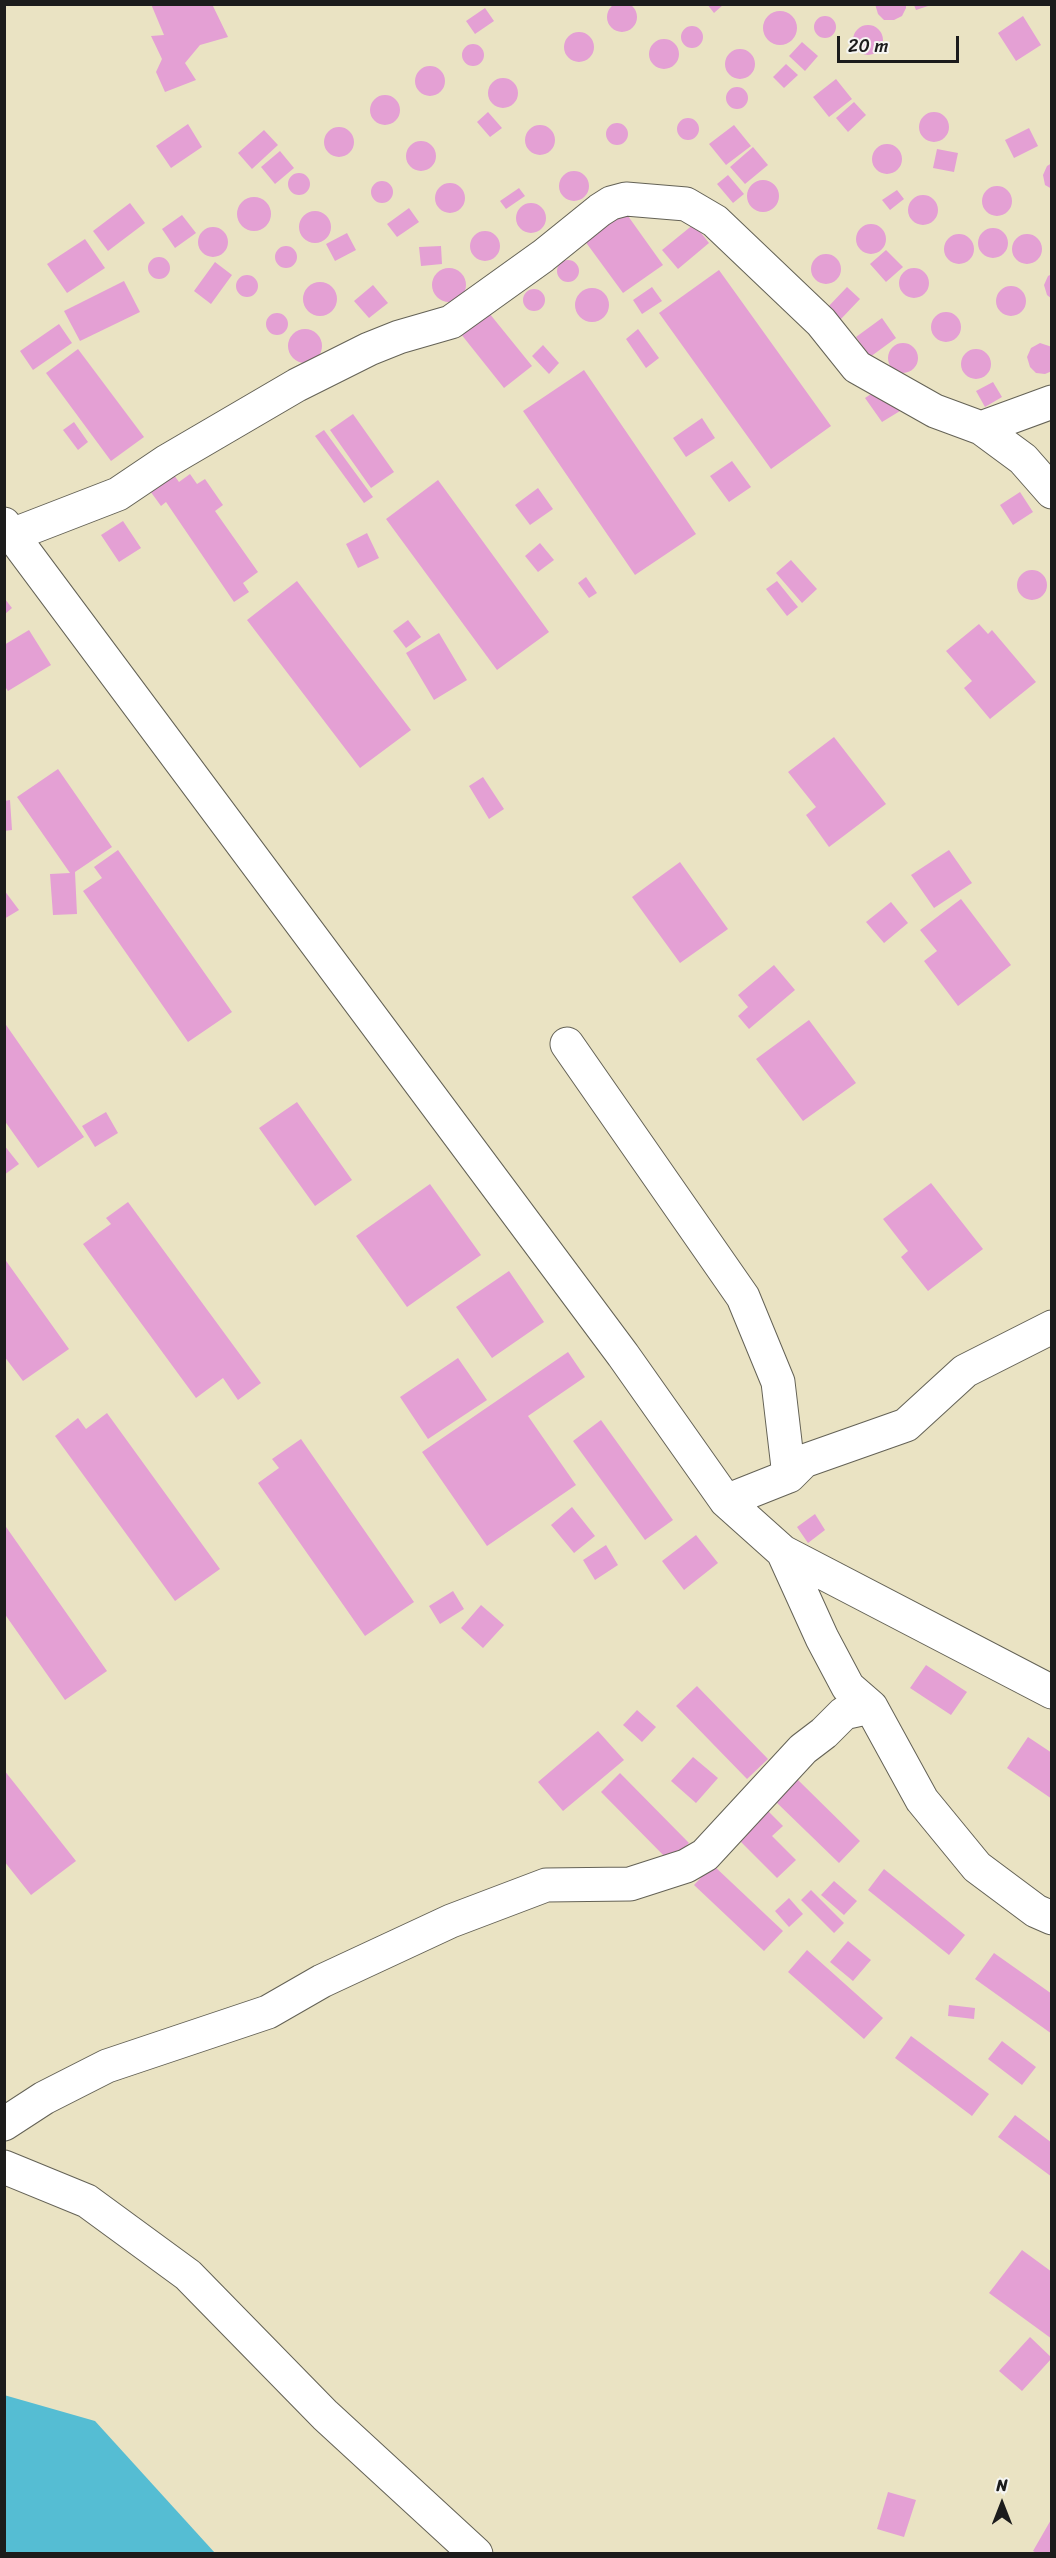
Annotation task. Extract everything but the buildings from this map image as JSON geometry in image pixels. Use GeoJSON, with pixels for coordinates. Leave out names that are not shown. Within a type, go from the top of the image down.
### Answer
{"type":"FeatureCollection","features":[{"type":"Feature","properties":{"kind":"street"},"geometry":{"type":"LineString","coordinates":[[1052,492],[1023,459],[981,428],[935,411],[857,367],[821,322],[716,221],[686,204],[626,199],[611,203],[600,210],[543,256],[451,322],[399,337],[369,349],[297,385],[167,461],[118,494],[8,529],[623,1355],[726,1501],[783,1552],[1052,1692]]}},
{"type":"Feature","properties":{"kind":"street"},"geometry":{"type":"LineString","coordinates":[[981,428],[1052,402]]}},
{"type":"Feature","properties":{"kind":"street"},"geometry":{"type":"LineString","coordinates":[[567,1044],[743,1297],[778,1382],[789,1476]]}},
{"type":"Feature","properties":{"kind":"street"},"geometry":{"type":"LineString","coordinates":[[726,1501],[789,1476],[804,1461],[906,1425],[964,1371],[1052,1327]]}},
{"type":"Feature","properties":{"kind":"street"},"geometry":{"type":"LineString","coordinates":[[783,1552],[822,1638],[849,1688],[871,1707],[922,1800],[977,1867],[1036,1911],[1052,1918]]}},
{"type":"Feature","properties":{"kind":"street"},"geometry":{"type":"LineString","coordinates":[[4,2124],[44,2098],[107,2066],[268,2012],[322,1981],[451,1921],[546,1885],[630,1884],[686,1866],[705,1855],[803,1749],[824,1733],[844,1713],[871,1707]]}},
{"type":"Feature","properties":{"kind":"street"},"geometry":{"type":"LineString","coordinates":[[4,2167],[87,2201],[188,2275],[325,2415],[476,2553]]}},
{"type":"Feature","properties":{"kind":"water"},"geometry":{"type":"Polygon","coordinates":[[[4,2395],[95,2421],[215,2553],[8,2553],[4,2550],[4,2395]]]}}]}
